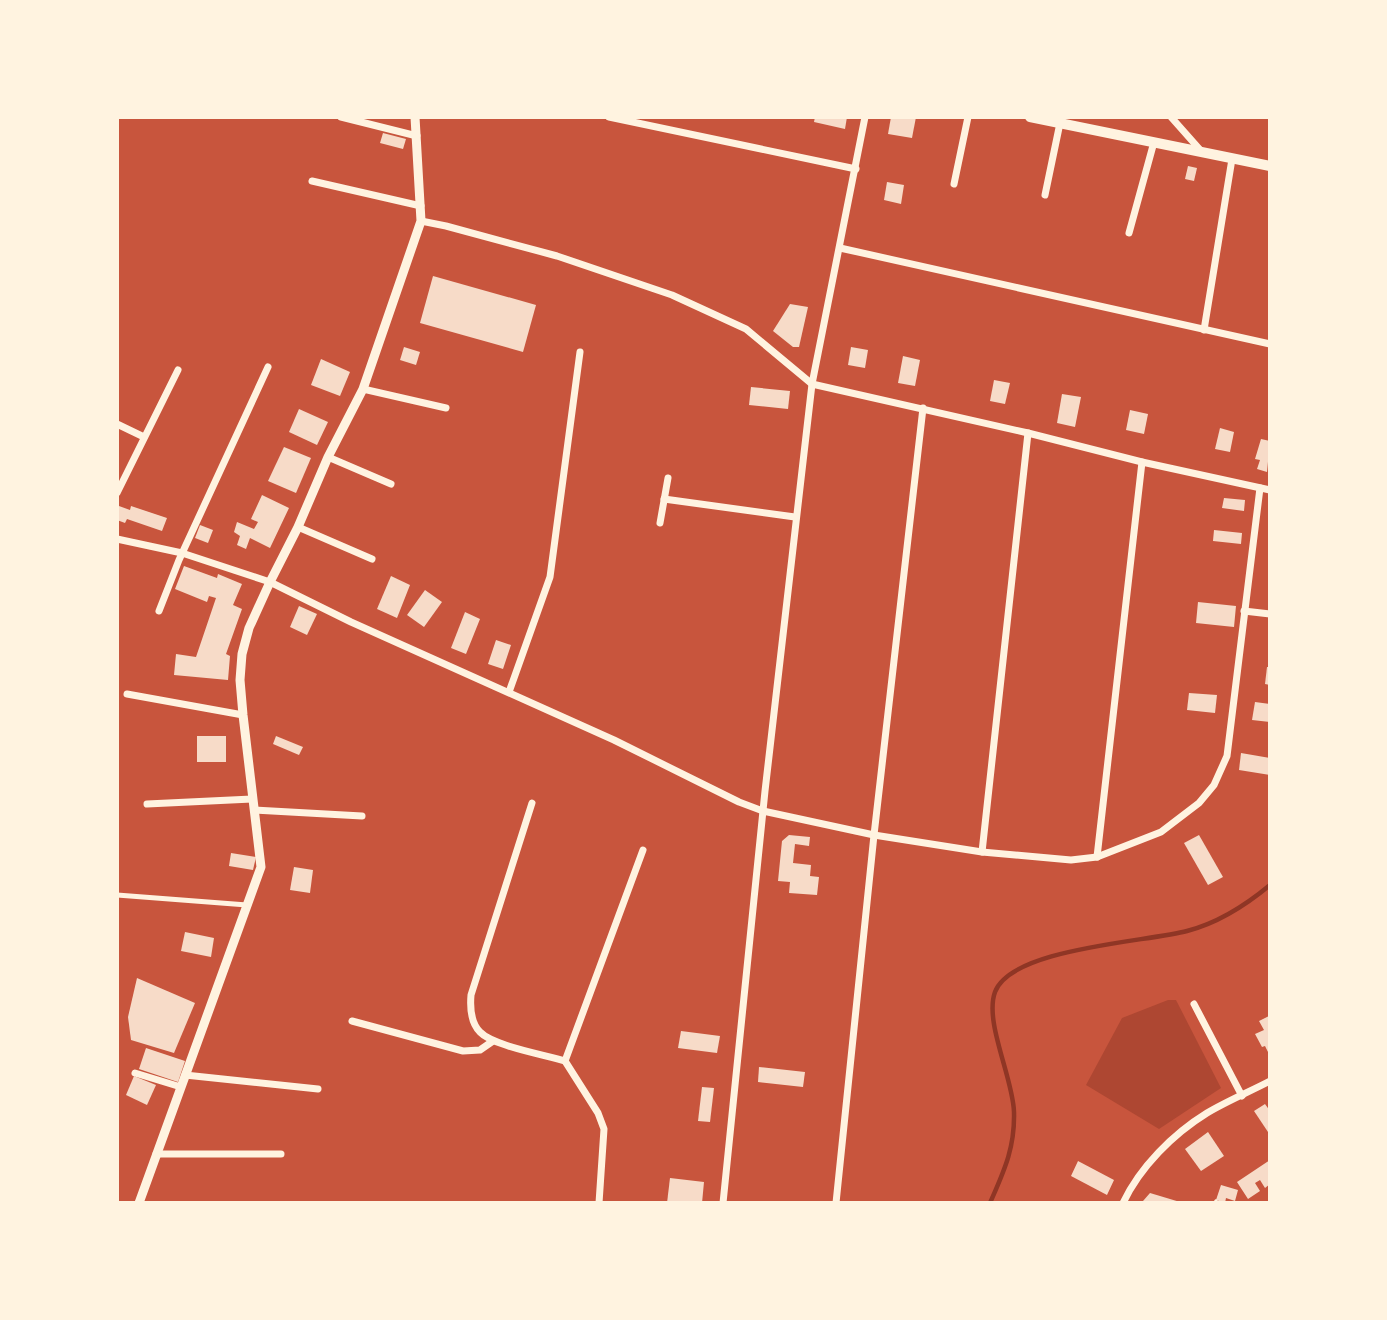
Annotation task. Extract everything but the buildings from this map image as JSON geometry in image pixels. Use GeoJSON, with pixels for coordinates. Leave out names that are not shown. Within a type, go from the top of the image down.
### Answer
{"type":"FeatureCollection","features":[{"type":"Feature","properties":{"kind":"main road"},"geometry":{"type":"LineString","coordinates":[[1037,118],[1270,166]]}},
{"type":"Feature","properties":{"kind":"street"},"geometry":{"type":"LineString","coordinates":[[341,117],[417,136]]}},
{"type":"Feature","properties":{"kind":"street"},"geometry":{"type":"LineString","coordinates":[[139,1203],[261,867],[243,715],[240,680],[242,654],[249,628],[270,582],[298,527],[328,457],[363,390],[421,221],[415,117]]}},
{"type":"Feature","properties":{"kind":"street"},"geometry":{"type":"LineString","coordinates":[[609,117],[856,169]]}},
{"type":"Feature","properties":{"kind":"street"},"geometry":{"type":"LineString","coordinates":[[723,1203],[763,811],[812,384],[865,117]]}},
{"type":"Feature","properties":{"kind":"street"},"geometry":{"type":"LineString","coordinates":[[954,184],[968,117]]}},
{"type":"Feature","properties":{"kind":"street"},"geometry":{"type":"LineString","coordinates":[[1171,117],[1202,152]]}},
{"type":"Feature","properties":{"kind":"street"},"geometry":{"type":"LineString","coordinates":[[1045,195],[1060,124]]}},
{"type":"Feature","properties":{"kind":"street"},"geometry":{"type":"LineString","coordinates":[[1129,233],[1154,142]]}},
{"type":"Feature","properties":{"kind":"street"},"geometry":{"type":"LineString","coordinates":[[1204,330],[1232,159]]}},
{"type":"Feature","properties":{"kind":"street"},"geometry":{"type":"LineString","coordinates":[[312,181],[421,206]]}},
{"type":"Feature","properties":{"kind":"street"},"geometry":{"type":"LineString","coordinates":[[421,221],[557,256],[672,295],[746,329],[812,384],[1270,490]]}},
{"type":"Feature","properties":{"kind":"street"},"geometry":{"type":"LineString","coordinates":[[840,247],[1270,344]]}},
{"type":"Feature","properties":{"kind":"street"},"geometry":{"type":"LineString","coordinates":[[509,692],[550,577],[580,352]]}},
{"type":"Feature","properties":{"kind":"street"},"geometry":{"type":"LineString","coordinates":[[159,611],[182,553],[268,367]]}},
{"type":"Feature","properties":{"kind":"street"},"geometry":{"type":"LineString","coordinates":[[117,493],[178,370]]}},
{"type":"Feature","properties":{"kind":"street"},"geometry":{"type":"LineString","coordinates":[[363,390],[446,408]]}},
{"type":"Feature","properties":{"kind":"street"},"geometry":{"type":"LineString","coordinates":[[836,1203],[874,835],[923,408]]}},
{"type":"Feature","properties":{"kind":"street"},"geometry":{"type":"LineString","coordinates":[[117,424],[144,437]]}},
{"type":"Feature","properties":{"kind":"street"},"geometry":{"type":"LineString","coordinates":[[982,852],[1028,433]]}},
{"type":"Feature","properties":{"kind":"street"},"geometry":{"type":"LineString","coordinates":[[328,457],[391,484]]}},
{"type":"Feature","properties":{"kind":"street"},"geometry":{"type":"LineString","coordinates":[[1097,857],[1142,462]]}},
{"type":"Feature","properties":{"kind":"street"},"geometry":{"type":"LineString","coordinates":[[660,523],[668,478]]}},
{"type":"Feature","properties":{"kind":"street"},"geometry":{"type":"LineString","coordinates":[[117,539],[182,553],[270,582],[351,622],[614,740],[738,802],[763,811],[874,835],[982,852],[1071,860],[1097,857],[1161,832],[1199,803],[1214,785],[1227,756],[1260,488]]}},
{"type":"Feature","properties":{"kind":"street"},"geometry":{"type":"LineString","coordinates":[[664,499],[795,517]]}},
{"type":"Feature","properties":{"kind":"street"},"geometry":{"type":"LineString","coordinates":[[298,527],[372,559]]}},
{"type":"Feature","properties":{"kind":"street"},"geometry":{"type":"LineString","coordinates":[[1244,611],[1270,614]]}},
{"type":"Feature","properties":{"kind":"street"},"geometry":{"type":"LineString","coordinates":[[127,694],[243,715]]}},
{"type":"Feature","properties":{"kind":"street"},"geometry":{"type":"LineString","coordinates":[[147,804],[252,799]]}},
{"type":"Feature","properties":{"kind":"street"},"geometry":{"type":"LineString","coordinates":[[533,803],[471,995],[470,1008],[473,1021],[480,1032],[494,1041],[565,1061],[598,1113],[604,1129],[599,1203]]}},
{"type":"Feature","properties":{"kind":"street"},"geometry":{"type":"LineString","coordinates":[[254,810],[362,816]]}},
{"type":"Feature","properties":{"kind":"street"},"geometry":{"type":"LineString","coordinates":[[565,1061],[643,850]]}},
{"type":"Feature","properties":{"kind":"street"},"geometry":{"type":"LineString","coordinates":[[117,895],[249,905]]}},
{"type":"Feature","properties":{"kind":"street"},"geometry":{"type":"LineString","coordinates":[[1194,1004],[1242,1096]]}},
{"type":"Feature","properties":{"kind":"street"},"geometry":{"type":"LineString","coordinates":[[352,1021],[463,1052],[480,1049],[494,1041]]}},
{"type":"Feature","properties":{"kind":"street"},"geometry":{"type":"LineString","coordinates":[[135,1073],[181,1087]]}},
{"type":"Feature","properties":{"kind":"street"},"geometry":{"type":"LineString","coordinates":[[185,1076],[318,1089]]}},
{"type":"Feature","properties":{"kind":"street"},"geometry":{"type":"LineString","coordinates":[[1123,1203],[1136,1180],[1171,1140],[1208,1112],[1270,1081]]}},
{"type":"Feature","properties":{"kind":"street"},"geometry":{"type":"LineString","coordinates":[[156,1154],[281,1154]]}},
{"type":"Feature","properties":{"kind":"shaded area"},"geometry":{"type":"Polygon","coordinates":[[[1168,1000],[1176,1000],[1221,1088],[1159,1129],[1086,1085],[1122,1018],[1168,1000]]]}},
{"type":"Feature","properties":{"kind":"waterway"},"geometry":{"type":"LineString","coordinates":[[990,1203],[1008,1159],[1014,1125],[1012,1098],[993,1019],[995,992],[1006,977],[1026,965],[1052,956],[1198,928],[1231,912],[1270,885]]}}]}
